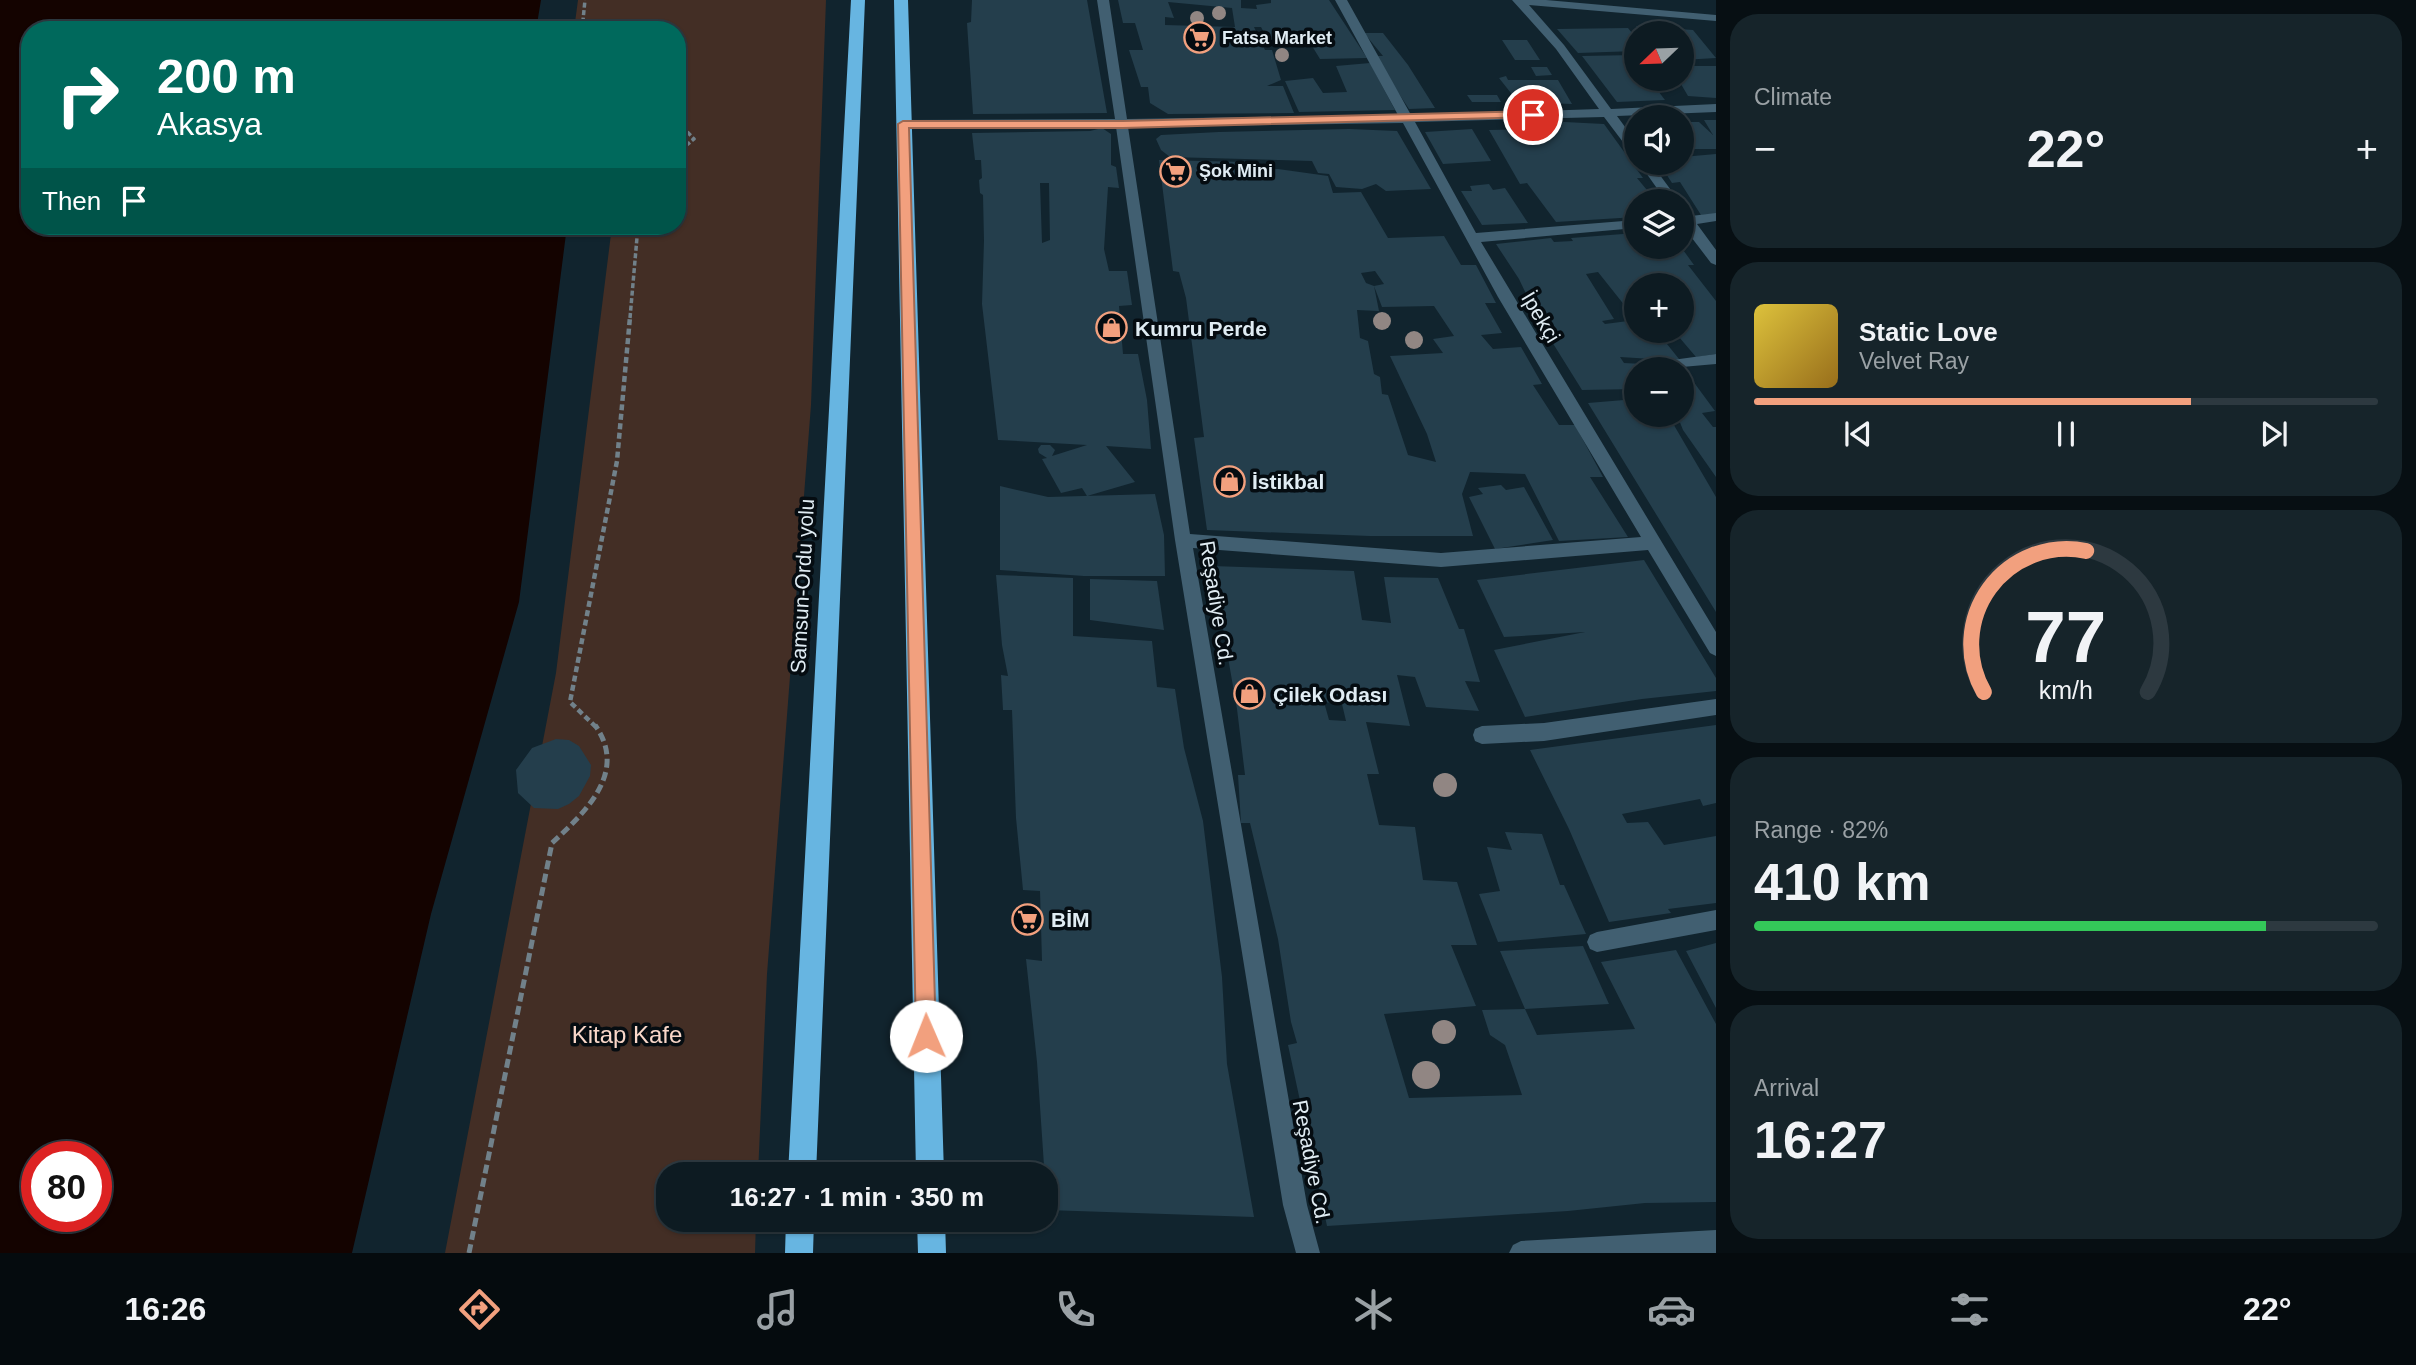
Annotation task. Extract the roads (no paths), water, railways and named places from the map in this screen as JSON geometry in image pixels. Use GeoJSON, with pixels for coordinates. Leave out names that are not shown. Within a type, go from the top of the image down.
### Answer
{"type":"FeatureCollection","features":[{"type":"Feature","properties":{"kind":"highway","name":"Samsun-Ordu yolu"},"geometry":{"type":"LineString","coordinates":[[803,1162],[858,0]]}},
{"type":"Feature","properties":{"kind":"highway"},"geometry":{"type":"LineString","coordinates":[[901,0],[930,1162]]}},
{"type":"Feature","properties":{"kind":"highway"},"geometry":{"type":"LineString","coordinates":[[799,1253],[800,1232]]}},
{"type":"Feature","properties":{"kind":"highway"},"geometry":{"type":"LineString","coordinates":[[931,1232],[932,1253]]}},
{"type":"Feature","properties":{"kind":"street","name":"Reşadiye Cd."},"geometry":{"type":"LineString","coordinates":[[1103,0],[1183,540],[1294,1205],[1308,1253]]}},
{"type":"Feature","properties":{"kind":"street","name":"İpekçi"},"geometry":{"type":"LineString","coordinates":[[1341,0],[1472,238],[1651,543],[1716,648]]}},
{"type":"Feature","properties":{"kind":"street"},"geometry":{"type":"LineString","coordinates":[[1518,1],[1716,18]]}},
{"type":"Feature","properties":{"kind":"street"},"geometry":{"type":"LineString","coordinates":[[1518,1],[1560,47],[1624,134]]}},
{"type":"Feature","properties":{"kind":"street"},"geometry":{"type":"LineString","coordinates":[[903,124],[1123,124],[1609,113],[1716,108]]}},
{"type":"Feature","properties":{"kind":"street"},"geometry":{"type":"LineString","coordinates":[[1694,218],[1716,217]]}},
{"type":"Feature","properties":{"kind":"street"},"geometry":{"type":"LineString","coordinates":[[1472,238],[1624,225]]}},
{"type":"Feature","properties":{"kind":"street"},"geometry":{"type":"LineString","coordinates":[[1694,231],[1716,260]]}},
{"type":"Feature","properties":{"kind":"street"},"geometry":{"type":"LineString","coordinates":[[1694,362],[1716,359]]}},
{"type":"Feature","properties":{"kind":"street"},"geometry":{"type":"LineString","coordinates":[[1183,540],[1441,560],[1651,543]]}},
{"type":"Feature","properties":{"kind":"street"},"geometry":{"type":"LineString","coordinates":[[1482,735],[1544,732],[1716,707]]}},
{"type":"Feature","properties":{"kind":"street"},"geometry":{"type":"LineString","coordinates":[[1597,942],[1716,920]]}},
{"type":"Feature","properties":{"kind":"street"},"geometry":{"type":"LineString","coordinates":[[1521,1253],[1716,1242]]}},
{"type":"Feature","properties":{"kind":"place","name":"Fatsa Market"},"geometry":{"type":"Point","coordinates":[1199,38]}},
{"type":"Feature","properties":{"kind":"place","name":"Şok Mini"},"geometry":{"type":"Point","coordinates":[1176,171]}},
{"type":"Feature","properties":{"kind":"place","name":"Kumru Perde"},"geometry":{"type":"Point","coordinates":[1112,328]}},
{"type":"Feature","properties":{"kind":"place","name":"İstikbal"},"geometry":{"type":"Point","coordinates":[1229,481]}},
{"type":"Feature","properties":{"kind":"place","name":"Çilek Odası"},"geometry":{"type":"Point","coordinates":[1250,694]}},
{"type":"Feature","properties":{"kind":"place","name":"BİM"},"geometry":{"type":"Point","coordinates":[1028,919]}},
{"type":"Feature","properties":{"kind":"park label","name":"Kitap Kafe"},"geometry":{"type":"Point","coordinates":[627,1034]}}]}
